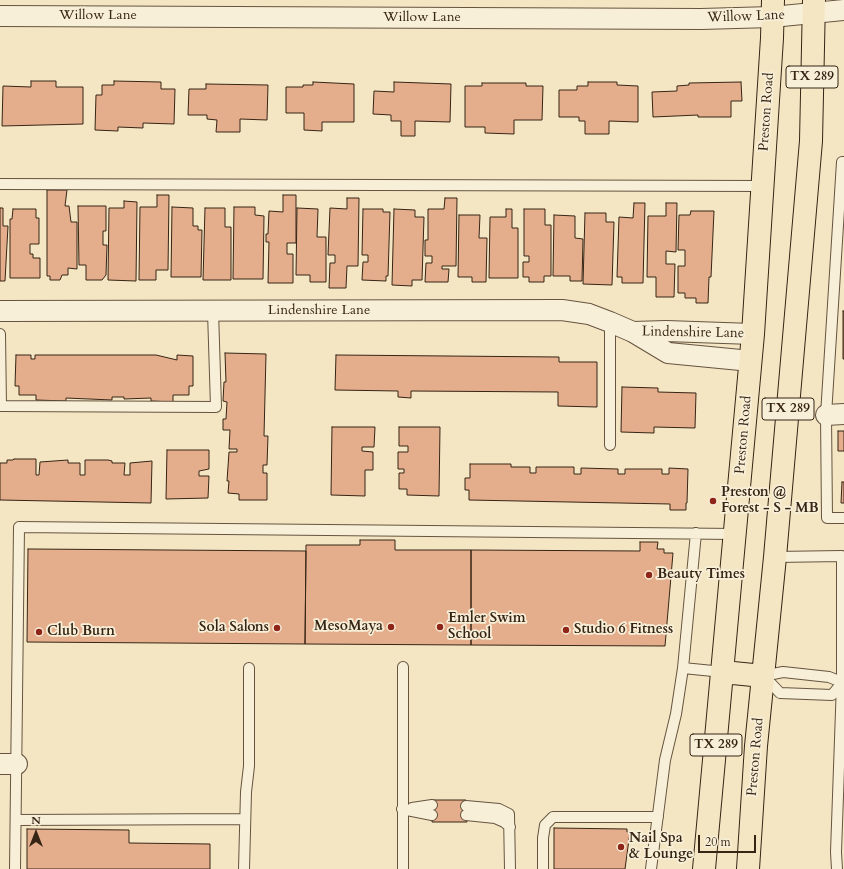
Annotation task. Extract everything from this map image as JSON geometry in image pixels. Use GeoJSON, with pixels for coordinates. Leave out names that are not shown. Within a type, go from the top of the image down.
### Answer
{"type":"FeatureCollection","features":[{"type":"Feature","properties":{"kind":"main road","name":"Preston Road"},"geometry":{"type":"LineString","coordinates":[[748,869],[763,676],[776,557],[811,141],[814,7]]}},
{"type":"Feature","properties":{"kind":"main road","name":"Preston Road"},"geometry":{"type":"LineString","coordinates":[[704,869],[751,361],[763,186],[772,8]]}},
{"type":"Feature","properties":{"kind":"main road"},"geometry":{"type":"LineString","coordinates":[[723,672],[763,676]]}},
{"type":"Feature","properties":{"kind":"street","name":"Willow Lane"},"geometry":{"type":"LineString","coordinates":[[0,16],[693,19],[772,8],[814,7],[844,10]]}},
{"type":"Feature","properties":{"kind":"street","name":"Lindenshire Lane"},"geometry":{"type":"LineString","coordinates":[[0,311],[562,310],[589,314],[610,322],[633,332],[668,353],[751,361]]}},
{"type":"Feature","properties":{"kind":"street","name":"Lindenshire Lane"},"geometry":{"type":"LineString","coordinates":[[633,332],[666,331],[753,334]]}},
{"type":"Feature","properties":{"kind":"lane"},"geometry":{"type":"LineString","coordinates":[[844,162],[842,162],[835,414],[827,518],[844,518]]}},
{"type":"Feature","properties":{"kind":"lane"},"geometry":{"type":"LineString","coordinates":[[0,184],[763,186]]}},
{"type":"Feature","properties":{"kind":"lane"},"geometry":{"type":"LineString","coordinates":[[0,334],[1,406],[216,407],[213,311]]}},
{"type":"Feature","properties":{"kind":"lane"},"geometry":{"type":"LineString","coordinates":[[610,322],[610,445]]}},
{"type":"Feature","properties":{"kind":"lane"},"geometry":{"type":"LineString","coordinates":[[15,869],[16,820],[8,764],[19,527],[736,534]]}},
{"type":"Feature","properties":{"kind":"lane"},"geometry":{"type":"LineString","coordinates":[[651,869],[665,760],[676,714],[683,668],[696,534]]}},
{"type":"Feature","properties":{"kind":"lane"},"geometry":{"type":"LineString","coordinates":[[776,557],[842,556],[843,683],[836,852],[837,869]]}},
{"type":"Feature","properties":{"kind":"lane"},"geometry":{"type":"LineString","coordinates":[[403,667],[403,869]]}},
{"type":"Feature","properties":{"kind":"lane"},"geometry":{"type":"LineString","coordinates":[[244,869],[246,792],[249,766],[249,668]]}},
{"type":"Feature","properties":{"kind":"lane"},"geometry":{"type":"LineString","coordinates":[[683,668],[723,672]]}},
{"type":"Feature","properties":{"kind":"lane"},"geometry":{"type":"LineString","coordinates":[[763,676],[783,672],[829,677],[843,683]]}},
{"type":"Feature","properties":{"kind":"lane"},"geometry":{"type":"LineString","coordinates":[[763,676],[780,693],[832,696],[843,683]]}},
{"type":"Feature","properties":{"kind":"lane"},"geometry":{"type":"LineString","coordinates":[[402,809],[432,810]]}},
{"type":"Feature","properties":{"kind":"lane"},"geometry":{"type":"LineString","coordinates":[[466,810],[499,809],[509,814],[510,869]]}},
{"type":"Feature","properties":{"kind":"lane"},"geometry":{"type":"LineString","coordinates":[[543,869],[543,838],[545,826],[554,818],[658,817]]}},
{"type":"Feature","properties":{"kind":"lane"},"geometry":{"type":"LineString","coordinates":[[16,820],[245,819]]}},
{"type":"Feature","properties":{"kind":"building"},"geometry":{"type":"Polygon","coordinates":[[[31,81],[56,81],[56,87],[83,87],[83,124],[2,126],[3,86],[31,87],[31,81]]]}},
{"type":"Feature","properties":{"kind":"building"},"geometry":{"type":"Polygon","coordinates":[[[114,81],[161,82],[161,89],[175,89],[174,124],[143,123],[143,128],[118,127],[118,131],[95,130],[96,95],[102,95],[102,85],[114,85],[114,81]]]}},
{"type":"Feature","properties":{"kind":"building"},"geometry":{"type":"Polygon","coordinates":[[[313,82],[354,84],[354,122],[322,122],[322,131],[304,130],[304,113],[286,113],[286,87],[303,87],[303,85],[313,85],[313,82]]]}},
{"type":"Feature","properties":{"kind":"building"},"geometry":{"type":"Polygon","coordinates":[[[394,82],[451,84],[450,122],[415,121],[415,136],[401,136],[401,121],[391,121],[391,115],[373,114],[374,91],[394,92],[394,82]]]}},
{"type":"Feature","properties":{"kind":"building"},"geometry":{"type":"Polygon","coordinates":[[[588,82],[617,82],[617,85],[638,86],[638,122],[609,121],[609,134],[585,134],[585,121],[579,121],[579,117],[559,117],[559,90],[577,90],[577,86],[588,86],[588,82]]]}},
{"type":"Feature","properties":{"kind":"building"},"geometry":{"type":"Polygon","coordinates":[[[741,82],[742,101],[731,101],[731,117],[698,117],[698,115],[653,117],[652,92],[677,91],[677,86],[689,85],[689,83],[741,82]]]}},
{"type":"Feature","properties":{"kind":"building"},"geometry":{"type":"Polygon","coordinates":[[[482,83],[526,83],[526,86],[543,86],[542,120],[514,120],[514,134],[485,133],[485,127],[465,127],[465,86],[482,86],[482,83]]]}},
{"type":"Feature","properties":{"kind":"building"},"geometry":{"type":"Polygon","coordinates":[[[206,84],[268,85],[267,120],[240,119],[240,132],[216,132],[217,120],[207,119],[207,115],[188,115],[189,89],[206,89],[206,84]]]}},
{"type":"Feature","properties":{"kind":"building"},"geometry":{"type":"Polygon","coordinates":[[[47,190],[67,190],[65,206],[69,206],[71,222],[77,222],[77,269],[68,268],[68,275],[62,275],[60,280],[50,280],[50,276],[47,276],[47,190]]]}},
{"type":"Feature","properties":{"kind":"building"},"geometry":{"type":"Polygon","coordinates":[[[157,195],[169,195],[168,270],[156,270],[156,280],[139,280],[140,207],[157,207],[157,195]]]}},
{"type":"Feature","properties":{"kind":"building"},"geometry":{"type":"Polygon","coordinates":[[[283,195],[296,195],[296,243],[287,243],[287,254],[293,254],[293,283],[268,283],[269,242],[266,242],[266,234],[268,234],[269,211],[283,212],[283,195]]]}},
{"type":"Feature","properties":{"kind":"building"},"geometry":{"type":"Polygon","coordinates":[[[347,198],[359,198],[358,266],[347,266],[346,288],[329,288],[330,263],[335,263],[335,255],[328,255],[330,208],[347,209],[347,198]]]}},
{"type":"Feature","properties":{"kind":"building"},"geometry":{"type":"Polygon","coordinates":[[[445,198],[457,198],[456,266],[442,266],[442,269],[449,269],[448,282],[425,282],[426,263],[432,263],[432,256],[425,256],[425,240],[428,240],[428,209],[444,209],[445,198]]]}},
{"type":"Feature","properties":{"kind":"building"},"geometry":{"type":"Polygon","coordinates":[[[124,201],[137,202],[136,281],[108,280],[109,208],[124,208],[124,201]]]}},
{"type":"Feature","properties":{"kind":"building"},"geometry":{"type":"Polygon","coordinates":[[[634,203],[645,203],[643,283],[622,283],[622,277],[617,277],[619,217],[633,218],[634,203]]]}},
{"type":"Feature","properties":{"kind":"building"},"geometry":{"type":"Polygon","coordinates":[[[666,203],[677,203],[676,252],[666,251],[666,264],[675,264],[674,297],[656,297],[656,277],[647,277],[648,216],[666,216],[666,203]]]}},
{"type":"Feature","properties":{"kind":"building"},"geometry":{"type":"Polygon","coordinates":[[[78,206],[106,206],[106,231],[103,231],[103,245],[107,245],[106,275],[102,280],[86,280],[86,265],[79,265],[78,206]]]}},
{"type":"Feature","properties":{"kind":"building"},"geometry":{"type":"Polygon","coordinates":[[[172,207],[193,208],[193,226],[198,226],[198,230],[202,230],[201,277],[171,277],[172,207]]]}},
{"type":"Feature","properties":{"kind":"building"},"geometry":{"type":"Polygon","coordinates":[[[234,207],[255,207],[255,215],[264,216],[263,279],[233,279],[234,207]]]}},
{"type":"Feature","properties":{"kind":"building"},"geometry":{"type":"Polygon","coordinates":[[[0,208],[3,208],[3,226],[8,226],[5,281],[0,281],[0,208]]]}},
{"type":"Feature","properties":{"kind":"building"},"geometry":{"type":"Polygon","coordinates":[[[205,208],[225,208],[225,227],[231,227],[231,280],[203,280],[205,208]]]}},
{"type":"Feature","properties":{"kind":"building"},"geometry":{"type":"Polygon","coordinates":[[[297,208],[318,209],[317,237],[326,237],[326,282],[310,282],[310,275],[296,275],[297,208]]]}},
{"type":"Feature","properties":{"kind":"building"},"geometry":{"type":"Polygon","coordinates":[[[13,209],[36,209],[36,218],[39,218],[39,244],[30,244],[30,254],[33,254],[33,258],[40,258],[40,278],[10,278],[10,219],[12,219],[13,209]]]}},
{"type":"Feature","properties":{"kind":"building"},"geometry":{"type":"Polygon","coordinates":[[[363,209],[383,209],[383,212],[390,212],[388,276],[386,276],[386,281],[362,280],[363,262],[368,262],[368,255],[362,255],[363,209]]]}},
{"type":"Feature","properties":{"kind":"building"},"geometry":{"type":"Polygon","coordinates":[[[394,209],[415,210],[415,217],[424,217],[422,280],[412,280],[412,286],[392,285],[394,209]]]}},
{"type":"Feature","properties":{"kind":"building"},"geometry":{"type":"Polygon","coordinates":[[[506,209],[512,209],[512,228],[518,228],[518,278],[489,278],[490,217],[506,217],[506,209]]]}},
{"type":"Feature","properties":{"kind":"building"},"geometry":{"type":"Polygon","coordinates":[[[524,209],[545,209],[545,225],[551,225],[551,276],[544,276],[544,282],[529,282],[529,277],[523,277],[523,262],[529,262],[529,256],[524,256],[524,209]]]}},
{"type":"Feature","properties":{"kind":"building"},"geometry":{"type":"Polygon","coordinates":[[[691,211],[714,211],[711,277],[709,277],[708,303],[696,303],[696,298],[685,298],[685,293],[678,293],[678,266],[685,266],[685,250],[678,250],[679,215],[690,215],[691,211]]]}},
{"type":"Feature","properties":{"kind":"building"},"geometry":{"type":"Polygon","coordinates":[[[585,213],[606,213],[606,222],[614,222],[612,285],[583,284],[585,213]]]}},
{"type":"Feature","properties":{"kind":"building"},"geometry":{"type":"Polygon","coordinates":[[[459,215],[480,215],[479,238],[487,238],[486,282],[472,282],[472,277],[458,277],[459,215]]]}},
{"type":"Feature","properties":{"kind":"building"},"geometry":{"type":"Polygon","coordinates":[[[554,215],[575,216],[575,238],[583,239],[582,281],[570,281],[570,276],[553,276],[554,215]]]}},
{"type":"Feature","properties":{"kind":"building"},"geometry":{"type":"Polygon","coordinates":[[[844,311],[844,359],[843,359],[844,311]]]}},
{"type":"Feature","properties":{"kind":"building"},"geometry":{"type":"Polygon","coordinates":[[[225,353],[266,354],[264,436],[268,436],[267,465],[263,465],[263,473],[267,473],[267,500],[239,500],[239,494],[228,493],[229,481],[227,481],[229,452],[237,452],[237,449],[229,449],[230,430],[223,430],[223,419],[226,419],[227,402],[223,401],[224,382],[226,382],[225,353]]]}},
{"type":"Feature","properties":{"kind":"building"},"geometry":{"type":"Polygon","coordinates":[[[16,355],[31,355],[31,359],[35,359],[35,355],[156,355],[177,360],[177,355],[193,356],[193,386],[189,386],[189,395],[173,395],[173,402],[151,401],[151,398],[124,399],[124,397],[112,397],[112,400],[66,398],[66,401],[36,400],[36,395],[19,395],[19,386],[15,386],[16,355]]]}},
{"type":"Feature","properties":{"kind":"building"},"geometry":{"type":"Polygon","coordinates":[[[336,355],[559,357],[559,362],[597,362],[597,407],[558,406],[558,392],[411,391],[411,398],[398,397],[398,391],[335,390],[336,355]]]}},
{"type":"Feature","properties":{"kind":"building"},"geometry":{"type":"Polygon","coordinates":[[[622,387],[658,388],[658,392],[696,393],[695,428],[654,427],[654,433],[621,432],[622,387]]]}},
{"type":"Feature","properties":{"kind":"building"},"geometry":{"type":"Polygon","coordinates":[[[332,427],[375,427],[374,447],[362,447],[362,451],[373,452],[373,470],[365,470],[365,496],[331,495],[332,427]]]}},
{"type":"Feature","properties":{"kind":"building"},"geometry":{"type":"Polygon","coordinates":[[[399,427],[440,427],[439,496],[407,495],[407,489],[399,489],[399,473],[404,473],[404,469],[398,469],[398,452],[408,452],[408,446],[399,446],[399,427]]]}},
{"type":"Feature","properties":{"kind":"building"},"geometry":{"type":"Polygon","coordinates":[[[838,431],[844,431],[844,451],[838,451],[838,431]]]}},
{"type":"Feature","properties":{"kind":"building"},"geometry":{"type":"Polygon","coordinates":[[[167,450],[209,450],[209,469],[199,471],[199,476],[209,476],[208,498],[166,499],[167,450]]]}},
{"type":"Feature","properties":{"kind":"building"},"geometry":{"type":"Polygon","coordinates":[[[36,459],[36,475],[39,475],[40,462],[68,460],[68,463],[80,463],[80,475],[85,475],[85,460],[108,460],[112,461],[112,463],[125,463],[124,475],[130,475],[130,463],[152,461],[151,503],[0,500],[0,463],[7,463],[7,460],[36,459]]]}},
{"type":"Feature","properties":{"kind":"building"},"geometry":{"type":"Polygon","coordinates":[[[470,464],[511,464],[511,467],[530,467],[530,473],[536,473],[536,467],[574,467],[574,474],[581,474],[581,468],[618,469],[618,474],[625,474],[625,469],[662,469],[662,474],[669,474],[669,468],[688,469],[686,510],[670,510],[670,504],[469,500],[469,490],[465,490],[465,478],[470,478],[470,464]]]}},
{"type":"Feature","properties":{"kind":"building"},"geometry":{"type":"Polygon","coordinates":[[[842,482],[844,482],[844,503],[841,503],[842,482]]]}},
{"type":"Feature","properties":{"kind":"building"},"geometry":{"type":"Polygon","coordinates":[[[360,540],[395,540],[395,550],[471,550],[471,645],[305,644],[306,545],[360,545],[360,540]]]}},
{"type":"Feature","properties":{"kind":"building"},"geometry":{"type":"Polygon","coordinates":[[[640,542],[658,542],[657,549],[664,549],[664,553],[673,553],[665,646],[471,645],[471,550],[640,551],[640,542]]]}},
{"type":"Feature","properties":{"kind":"building"},"geometry":{"type":"Polygon","coordinates":[[[28,549],[306,551],[305,644],[27,642],[28,549]]]}},
{"type":"Feature","properties":{"kind":"building"},"geometry":{"type":"Polygon","coordinates":[[[431,800],[466,800],[467,822],[432,822],[431,800]]]}},
{"type":"Feature","properties":{"kind":"building"},"geometry":{"type":"Polygon","coordinates":[[[554,828],[627,829],[627,832],[630,832],[625,869],[554,869],[554,828]]]}},
{"type":"Feature","properties":{"kind":"building"},"geometry":{"type":"Polygon","coordinates":[[[27,829],[129,830],[129,843],[210,844],[210,869],[27,869],[27,829]]]}},
{"type":"Feature","properties":{"kind":"place","name":"Preston @ Forest - S - MB"},"geometry":{"type":"Point","coordinates":[713,501]}},
{"type":"Feature","properties":{"kind":"place","name":"Beauty Times"},"geometry":{"type":"Point","coordinates":[649,575]}},
{"type":"Feature","properties":{"kind":"place","name":"MesoMaya"},"geometry":{"type":"Point","coordinates":[391,627]}},
{"type":"Feature","properties":{"kind":"place","name":"Emler Swim School"},"geometry":{"type":"Point","coordinates":[440,627]}},
{"type":"Feature","properties":{"kind":"place","name":"Sola Salons"},"geometry":{"type":"Point","coordinates":[277,628]}},
{"type":"Feature","properties":{"kind":"place","name":"Studio 6 Fitness"},"geometry":{"type":"Point","coordinates":[566,630]}},
{"type":"Feature","properties":{"kind":"place","name":"Club Burn"},"geometry":{"type":"Point","coordinates":[39,632]}},
{"type":"Feature","properties":{"kind":"place","name":"Nail Spa & Lounge"},"geometry":{"type":"Point","coordinates":[621,847]}}]}
